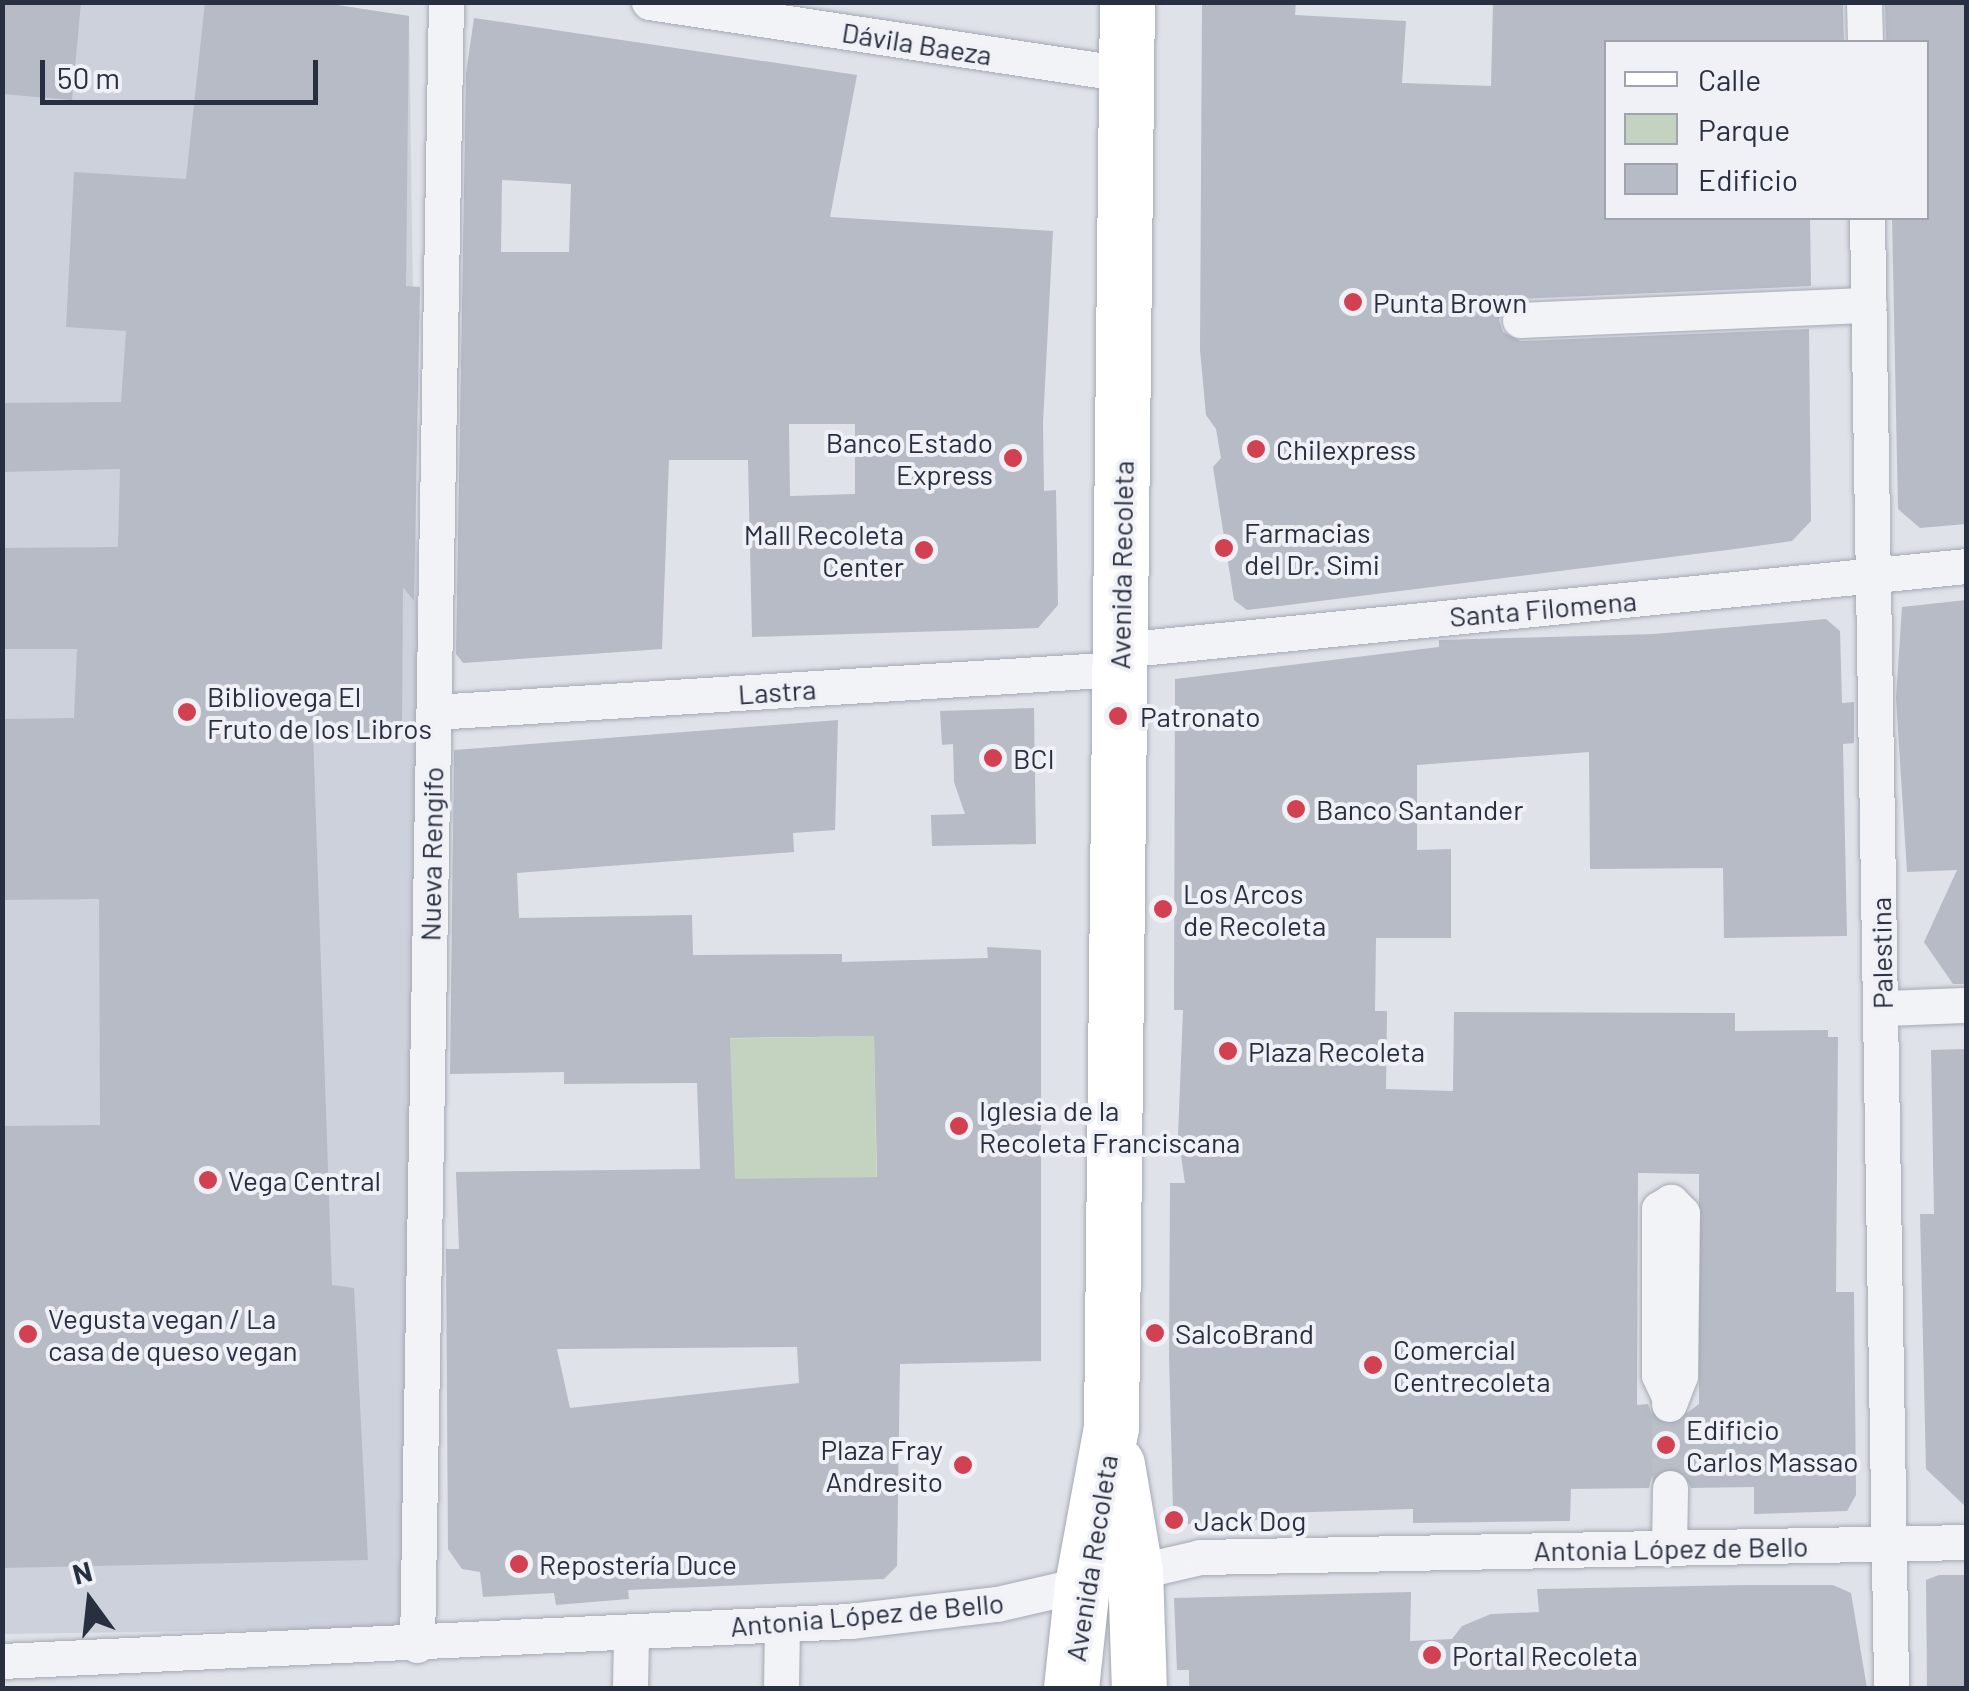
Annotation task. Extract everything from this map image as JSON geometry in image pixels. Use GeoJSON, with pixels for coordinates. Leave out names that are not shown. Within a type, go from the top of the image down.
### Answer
{"type":"FeatureCollection","features":[{"type":"Feature","properties":{"kind":"main road","name":"Avenida Recoleta"},"geometry":{"type":"LineString","coordinates":[[1071,1688],[1082,1586],[1111,1427],[1127,2]]}},
{"type":"Feature","properties":{"kind":"main road","name":"Avenida Recoleta"},"geometry":{"type":"LineString","coordinates":[[1111,1427],[1136,1570],[1138,1688]]}},
{"type":"Feature","properties":{"kind":"street","name":"Nueva Rengifo"},"geometry":{"type":"LineString","coordinates":[[417,1645],[446,2]]}},
{"type":"Feature","properties":{"kind":"street","name":"Dávila Baeza"},"geometry":{"type":"LineString","coordinates":[[649,2],[1126,74]]}},
{"type":"Feature","properties":{"kind":"street"},"geometry":{"type":"LineString","coordinates":[[1864,2],[1865,40]]}},
{"type":"Feature","properties":{"kind":"street","name":"Palestina"},"geometry":{"type":"LineString","coordinates":[[1868,220],[1891,1688]]}},
{"type":"Feature","properties":{"kind":"street"},"geometry":{"type":"LineString","coordinates":[[1520,320],[1868,305]]}},
{"type":"Feature","properties":{"kind":"street","name":"Santa Filomena"},"geometry":{"type":"LineString","coordinates":[[1120,660],[1966,566]]}},
{"type":"Feature","properties":{"kind":"street","name":"Lastra"},"geometry":{"type":"LineString","coordinates":[[434,712],[1120,660]]}},
{"type":"Feature","properties":{"kind":"street"},"geometry":{"type":"LineString","coordinates":[[1882,1008],[1966,1005]]}},
{"type":"Feature","properties":{"kind":"street"},"geometry":{"type":"LineString","coordinates":[[1669,1548],[1670,1488]]}},
{"type":"Feature","properties":{"kind":"street","name":"Antonia López de Bello"},"geometry":{"type":"LineString","coordinates":[[2,1661],[417,1645],[918,1615],[1082,1586],[1136,1570],[1200,1558],[1966,1542]]}},
{"type":"Feature","properties":{"kind":"street"},"geometry":{"type":"LineString","coordinates":[[781,1688],[782,1624]]}},
{"type":"Feature","properties":{"kind":"street"},"geometry":{"type":"LineString","coordinates":[[630,1688],[631,1634]]}},
{"type":"Feature","properties":{"kind":"shaded area","name":"Vega Central"},"geometry":{"type":"Polygon","coordinates":[[[318,2],[409,16],[419,731],[408,1628],[3,1634],[2,3],[318,2]]]}},
{"type":"Feature","properties":{"kind":"green space"},"geometry":{"type":"Polygon","coordinates":[[[874,1036],[876,1177],[732,1179],[730,1039],[874,1036]]]}},
{"type":"Feature","properties":{"kind":"building"},"geometry":{"type":"Polygon","coordinates":[[[2,2],[81,2],[72,100],[2,94],[2,2]]]}},
{"type":"Feature","properties":{"kind":"building","name":"Vega Central"},"geometry":{"type":"Polygon","coordinates":[[[205,2],[317,2],[409,16],[406,286],[420,287],[414,601],[403,587],[402,732],[313,733],[332,1285],[354,1288],[368,1560],[2,1568],[2,1126],[100,1125],[99,899],[2,900],[2,719],[74,718],[77,649],[2,649],[2,548],[118,547],[120,469],[2,472],[2,403],[121,402],[126,331],[66,327],[74,172],[186,179],[205,2]]]}},
{"type":"Feature","properties":{"kind":"building"},"geometry":{"type":"Polygon","coordinates":[[[1202,2],[1296,2],[1295,15],[1406,21],[1402,83],[1491,86],[1493,2],[1843,2],[1844,40],[1604,40],[1604,220],[1810,220],[1811,286],[1519,299],[1508,303],[1499,320],[1503,332],[1521,341],[1809,329],[1811,521],[1792,541],[1247,610],[1234,600],[1213,467],[1221,458],[1216,429],[1206,415],[1200,350],[1202,2]]]}},
{"type":"Feature","properties":{"kind":"building"},"geometry":{"type":"Polygon","coordinates":[[[1885,2],[1966,2],[1966,524],[1920,528],[1898,509],[1892,220],[1929,220],[1929,40],[1886,40],[1885,2]]]}},
{"type":"Feature","properties":{"kind":"building"},"geometry":{"type":"Polygon","coordinates":[[[474,18],[857,75],[830,217],[1053,231],[1043,423],[1044,491],[1056,490],[1058,605],[1038,628],[752,637],[748,460],[669,460],[662,649],[463,663],[456,654],[466,73],[474,18]],[[502,180],[501,252],[569,252],[571,184],[502,180]],[[789,424],[790,496],[855,494],[855,424],[789,424]]]}},
{"type":"Feature","properties":{"kind":"building"},"geometry":{"type":"Polygon","coordinates":[[[1966,600],[1966,984],[1953,984],[1924,942],[1957,870],[1907,872],[1896,698],[1902,607],[1966,600]]]}},
{"type":"Feature","properties":{"kind":"building"},"geometry":{"type":"Polygon","coordinates":[[[1826,619],[1840,631],[1842,703],[1854,702],[1854,743],[1843,744],[1847,936],[1724,938],[1723,868],[1590,869],[1589,752],[1417,765],[1417,850],[1451,849],[1451,938],[1376,938],[1375,1011],[1387,1011],[1386,1089],[1453,1091],[1454,1012],[1735,1013],[1735,1031],[1828,1030],[1828,1037],[1838,1037],[1836,1292],[1854,1292],[1856,1495],[1847,1511],[1754,1514],[1754,1487],[1691,1488],[1682,1470],[1669,1467],[1652,1476],[1649,1488],[1571,1489],[1570,1521],[1413,1523],[1413,1509],[1278,1513],[1276,1519],[1187,1524],[1173,1510],[1169,1356],[1170,1183],[1185,1183],[1178,1136],[1183,1010],[1174,1010],[1175,679],[1439,647],[1439,640],[1654,634],[1826,619]],[[1638,1173],[1637,1405],[1648,1404],[1653,1418],[1671,1425],[1699,1404],[1699,1174],[1638,1173]]]}},
{"type":"Feature","properties":{"kind":"building"},"geometry":{"type":"Polygon","coordinates":[[[1034,708],[1036,844],[932,846],[931,815],[965,814],[954,782],[953,744],[942,745],[940,711],[1034,708]]]}},
{"type":"Feature","properties":{"kind":"building"},"geometry":{"type":"Polygon","coordinates":[[[838,720],[835,830],[793,833],[794,852],[517,873],[519,918],[692,915],[693,955],[842,954],[842,962],[988,958],[987,947],[1041,950],[1041,1361],[900,1364],[897,1566],[884,1579],[628,1590],[629,1599],[556,1605],[554,1593],[483,1597],[480,1572],[462,1569],[448,1549],[446,1249],[459,1249],[456,1172],[700,1169],[697,1083],[564,1084],[564,1072],[450,1074],[454,750],[838,720]],[[874,1036],[730,1038],[735,1179],[877,1177],[874,1036]],[[797,1347],[557,1349],[570,1408],[799,1383],[797,1347]]]}},
{"type":"Feature","properties":{"kind":"building"},"geometry":{"type":"Polygon","coordinates":[[[1964,1049],[1966,1507],[1926,1469],[1920,1214],[1934,1214],[1931,1050],[1964,1049]]]}},
{"type":"Feature","properties":{"kind":"building"},"geometry":{"type":"Polygon","coordinates":[[[1939,1575],[1966,1575],[1966,1688],[1927,1688],[1926,1580],[1939,1575]]]}},
{"type":"Feature","properties":{"kind":"building"},"geometry":{"type":"Polygon","coordinates":[[[1833,1585],[1851,1593],[1867,1688],[1189,1688],[1189,1670],[1177,1670],[1174,1598],[1411,1592],[1410,1641],[1452,1639],[1462,1626],[1491,1614],[1539,1612],[1537,1589],[1833,1585]]]}},
{"type":"Feature","properties":{"kind":"tunnel"},"geometry":{"type":"LineString","coordinates":[[1669,1404],[1670,1488]]}},
{"type":"Feature","properties":{"kind":"place","name":"Punta Brown"},"geometry":{"type":"Point","coordinates":[1353,302]}},
{"type":"Feature","properties":{"kind":"place","name":"Chilexpress"},"geometry":{"type":"Point","coordinates":[1256,449]}},
{"type":"Feature","properties":{"kind":"place","name":"Banco Estado Express"},"geometry":{"type":"Point","coordinates":[1013,458]}},
{"type":"Feature","properties":{"kind":"place","name":"Farmacias del Dr. Simi"},"geometry":{"type":"Point","coordinates":[1224,548]}},
{"type":"Feature","properties":{"kind":"place","name":"Mall Recoleta Center"},"geometry":{"type":"Point","coordinates":[924,550]}},
{"type":"Feature","properties":{"kind":"place","name":"Bibliovega El Fruto de los Libros"},"geometry":{"type":"Point","coordinates":[187,712]}},
{"type":"Feature","properties":{"kind":"place","name":"Patronato"},"geometry":{"type":"Point","coordinates":[1118,716]}},
{"type":"Feature","properties":{"kind":"place","name":"BCI"},"geometry":{"type":"Point","coordinates":[993,758]}},
{"type":"Feature","properties":{"kind":"place","name":"Banco Santander"},"geometry":{"type":"Point","coordinates":[1296,809]}},
{"type":"Feature","properties":{"kind":"place","name":"Los Arcos de Recoleta"},"geometry":{"type":"Point","coordinates":[1163,909]}},
{"type":"Feature","properties":{"kind":"place","name":"Plaza Recoleta"},"geometry":{"type":"Point","coordinates":[1228,1051]}},
{"type":"Feature","properties":{"kind":"place","name":"Iglesia de la Recoleta Franciscana"},"geometry":{"type":"Point","coordinates":[959,1126]}},
{"type":"Feature","properties":{"kind":"place","name":"Vega Central"},"geometry":{"type":"Point","coordinates":[208,1180]}},
{"type":"Feature","properties":{"kind":"place","name":"SalcoBrand"},"geometry":{"type":"Point","coordinates":[1155,1333]}},
{"type":"Feature","properties":{"kind":"place","name":"Vegusta vegan / La casa de queso vegan"},"geometry":{"type":"Point","coordinates":[28,1334]}},
{"type":"Feature","properties":{"kind":"place","name":"Comercial Centrecoleta"},"geometry":{"type":"Point","coordinates":[1373,1365]}},
{"type":"Feature","properties":{"kind":"place","name":"Edificio Carlos Massao"},"geometry":{"type":"Point","coordinates":[1666,1445]}},
{"type":"Feature","properties":{"kind":"place","name":"Plaza Fray Andresito"},"geometry":{"type":"Point","coordinates":[963,1465]}},
{"type":"Feature","properties":{"kind":"place","name":"Jack Dog"},"geometry":{"type":"Point","coordinates":[1174,1520]}},
{"type":"Feature","properties":{"kind":"place","name":"Repostería Duce"},"geometry":{"type":"Point","coordinates":[519,1564]}},
{"type":"Feature","properties":{"kind":"place","name":"Portal Recoleta"},"geometry":{"type":"Point","coordinates":[1432,1655]}}]}
